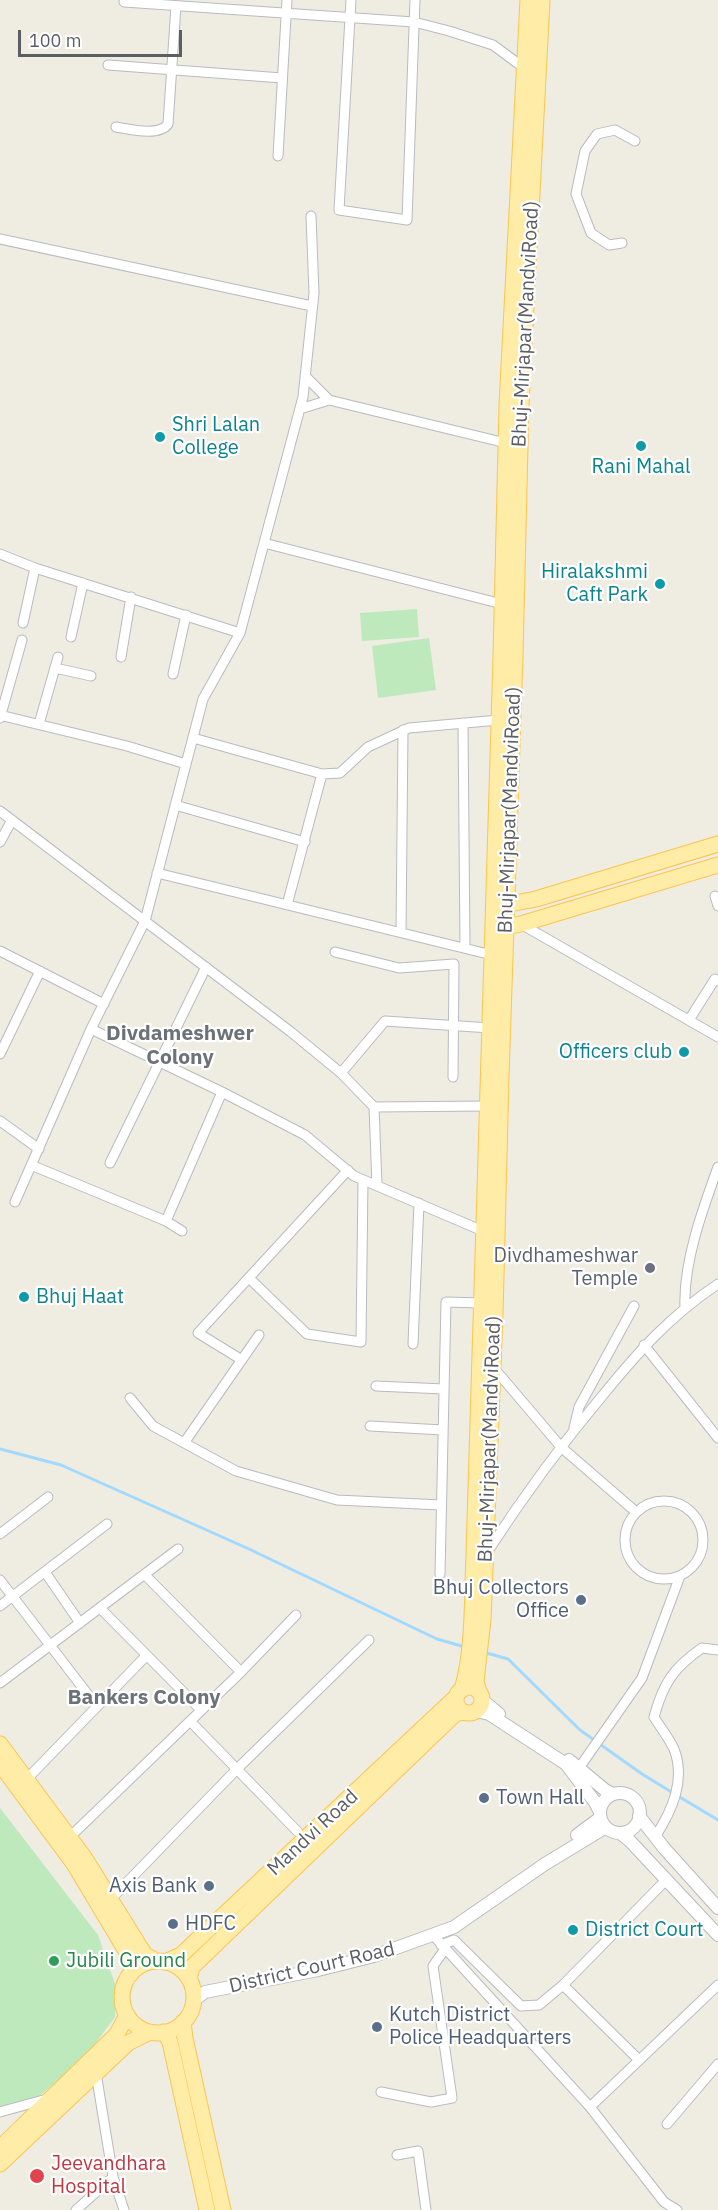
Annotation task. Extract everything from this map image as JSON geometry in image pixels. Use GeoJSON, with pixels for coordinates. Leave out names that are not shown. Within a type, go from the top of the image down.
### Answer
{"type":"FeatureCollection","features":[{"type":"Feature","properties":{"kind":"main road","name":"Bhuj-Mirjapar(MandviRoad)"},"geometry":{"type":"LineString","coordinates":[[477,1619],[486,1554],[507,927],[500,906],[499,720],[506,443],[528,0]]}},
{"type":"Feature","properties":{"kind":"main road","name":"Bhuj-Mirjapar(MandviRoad)"},"geometry":{"type":"LineString","coordinates":[[500,906],[521,405],[542,0]]}},
{"type":"Feature","properties":{"kind":"main road"},"geometry":{"type":"LineString","coordinates":[[500,906],[536,899],[718,844]]}},
{"type":"Feature","properties":{"kind":"main road"},"geometry":{"type":"LineString","coordinates":[[507,927],[718,865]]}},
{"type":"Feature","properties":{"kind":"main road","name":"Bhuj-Mirjapar(MandviRoad)"},"geometry":{"type":"LineString","coordinates":[[477,1619],[483,1231],[492,955],[507,927]]}},
{"type":"Feature","properties":{"kind":"main road"},"geometry":{"type":"LineString","coordinates":[[470,1695],[477,1619]]}},
{"type":"Feature","properties":{"kind":"main road","name":"Mandvi Road"},"geometry":{"type":"LineString","coordinates":[[161,1962],[181,1955],[470,1695]]}},
{"type":"Feature","properties":{"kind":"main road","name":"Mandvi Road"},"geometry":{"type":"LineString","coordinates":[[195,1990],[192,1967],[455,1714],[470,1695]]}},
{"type":"Feature","properties":{"kind":"main road"},"geometry":{"type":"LineString","coordinates":[[0,1744],[74,1864],[145,1955],[179,1968],[195,1990],[192,2009],[183,2022],[171,2030],[157,2032],[128,2043],[0,2164]]}},
{"type":"Feature","properties":{"kind":"main road"},"geometry":{"type":"LineString","coordinates":[[0,1764],[22,1783]]}},
{"type":"Feature","properties":{"kind":"main road"},"geometry":{"type":"LineString","coordinates":[[106,1904],[132,1960],[131,1974],[122,1994],[122,2002],[127,2015],[137,2026],[157,2032],[170,2042],[207,2210]]}},
{"type":"Feature","properties":{"kind":"main road"},"geometry":{"type":"LineString","coordinates":[[131,1974],[143,1965],[161,1962]]}},
{"type":"Feature","properties":{"kind":"main road"},"geometry":{"type":"LineString","coordinates":[[0,2148],[117,2034],[127,2015]]}},
{"type":"Feature","properties":{"kind":"main road"},"geometry":{"type":"LineString","coordinates":[[183,2022],[223,2210]]}},
{"type":"Feature","properties":{"kind":"street"},"geometry":{"type":"LineString","coordinates":[[278,156],[287,0]]}},
{"type":"Feature","properties":{"kind":"street"},"geometry":{"type":"LineString","coordinates":[[351,0],[339,210],[407,220],[415,0]]}},
{"type":"Feature","properties":{"kind":"street"},"geometry":{"type":"LineString","coordinates":[[124,2],[414,22],[493,45],[524,68]]}},
{"type":"Feature","properties":{"kind":"street"},"geometry":{"type":"LineString","coordinates":[[116,127],[158,131],[165,129],[168,124],[176,6]]}},
{"type":"Feature","properties":{"kind":"street"},"geometry":{"type":"LineString","coordinates":[[108,65],[282,78]]}},
{"type":"Feature","properties":{"kind":"street"},"geometry":{"type":"LineString","coordinates":[[622,243],[609,245],[591,233],[576,194],[585,151],[597,134],[615,130],[635,141]]}},
{"type":"Feature","properties":{"kind":"street"},"geometry":{"type":"LineString","coordinates":[[15,1202],[91,1029],[145,921],[203,699],[240,633],[300,409],[314,292],[311,216]]}},
{"type":"Feature","properties":{"kind":"street"},"geometry":{"type":"LineString","coordinates":[[0,239],[312,306]]}},
{"type":"Feature","properties":{"kind":"street"},"geometry":{"type":"LineString","coordinates":[[305,376],[330,400],[506,443]]}},
{"type":"Feature","properties":{"kind":"street"},"geometry":{"type":"LineString","coordinates":[[300,409],[330,400]]}},
{"type":"Feature","properties":{"kind":"street"},"geometry":{"type":"LineString","coordinates":[[264,543],[502,604]]}},
{"type":"Feature","properties":{"kind":"street"},"geometry":{"type":"LineString","coordinates":[[0,554],[35,568],[240,633]]}},
{"type":"Feature","properties":{"kind":"street"},"geometry":{"type":"LineString","coordinates":[[23,623],[35,568]]}},
{"type":"Feature","properties":{"kind":"street"},"geometry":{"type":"LineString","coordinates":[[71,637],[83,583]]}},
{"type":"Feature","properties":{"kind":"street"},"geometry":{"type":"LineString","coordinates":[[121,657],[131,597]]}},
{"type":"Feature","properties":{"kind":"street"},"geometry":{"type":"LineString","coordinates":[[173,674],[186,615]]}},
{"type":"Feature","properties":{"kind":"street"},"geometry":{"type":"LineString","coordinates":[[22,640],[0,716],[127,746],[186,764]]}},
{"type":"Feature","properties":{"kind":"street"},"geometry":{"type":"LineString","coordinates":[[39,724],[58,657]]}},
{"type":"Feature","properties":{"kind":"street"},"geometry":{"type":"LineString","coordinates":[[55,668],[91,676]]}},
{"type":"Feature","properties":{"kind":"street"},"geometry":{"type":"LineString","coordinates":[[193,738],[322,774],[340,773],[368,747],[403,730],[499,720]]}},
{"type":"Feature","properties":{"kind":"street"},"geometry":{"type":"LineString","coordinates":[[463,723],[465,948]]}},
{"type":"Feature","properties":{"kind":"street"},"geometry":{"type":"LineString","coordinates":[[401,932],[403,730]]}},
{"type":"Feature","properties":{"kind":"street"},"geometry":{"type":"LineString","coordinates":[[287,904],[322,774]]}},
{"type":"Feature","properties":{"kind":"street"},"geometry":{"type":"LineString","coordinates":[[175,805],[305,842]]}},
{"type":"Feature","properties":{"kind":"street"},"geometry":{"type":"LineString","coordinates":[[0,811],[291,1032],[341,1074],[374,1107],[376,1185]]}},
{"type":"Feature","properties":{"kind":"street"},"geometry":{"type":"LineString","coordinates":[[0,842],[12,820]]}},
{"type":"Feature","properties":{"kind":"street"},"geometry":{"type":"LineString","coordinates":[[158,873],[492,955]]}},
{"type":"Feature","properties":{"kind":"street"},"geometry":{"type":"LineString","coordinates":[[507,927],[718,1037]]}},
{"type":"Feature","properties":{"kind":"street"},"geometry":{"type":"LineString","coordinates":[[0,951],[104,1004]]}},
{"type":"Feature","properties":{"kind":"street"},"geometry":{"type":"LineString","coordinates":[[336,952],[399,968],[454,964],[453,1077]]}},
{"type":"Feature","properties":{"kind":"street"},"geometry":{"type":"LineString","coordinates":[[110,1163],[206,967]]}},
{"type":"Feature","properties":{"kind":"street"},"geometry":{"type":"LineString","coordinates":[[0,1054],[40,971]]}},
{"type":"Feature","properties":{"kind":"street"},"geometry":{"type":"LineString","coordinates":[[689,1020],[715,979],[718,981]]}},
{"type":"Feature","properties":{"kind":"street"},"geometry":{"type":"LineString","coordinates":[[341,1074],[385,1021],[490,1028]]}},
{"type":"Feature","properties":{"kind":"street"},"geometry":{"type":"LineString","coordinates":[[91,1029],[305,1135],[354,1176],[483,1231]]}},
{"type":"Feature","properties":{"kind":"street"},"geometry":{"type":"LineString","coordinates":[[166,1221],[222,1092]]}},
{"type":"Feature","properties":{"kind":"street"},"geometry":{"type":"LineString","coordinates":[[374,1107],[487,1106]]}},
{"type":"Feature","properties":{"kind":"street"},"geometry":{"type":"LineString","coordinates":[[0,1121],[39,1149]]}},
{"type":"Feature","properties":{"kind":"street"},"geometry":{"type":"LineString","coordinates":[[31,1165],[166,1221],[182,1231]]}},
{"type":"Feature","properties":{"kind":"street"},"geometry":{"type":"LineString","coordinates":[[685,1307],[684,1296],[696,1230],[718,1167]]}},
{"type":"Feature","properties":{"kind":"street"},"geometry":{"type":"LineString","coordinates":[[242,1360],[198,1333],[348,1170]]}},
{"type":"Feature","properties":{"kind":"street"},"geometry":{"type":"LineString","coordinates":[[249,1278],[308,1334],[361,1342],[363,1180]]}},
{"type":"Feature","properties":{"kind":"street"},"geometry":{"type":"LineString","coordinates":[[413,1344],[419,1203]]}},
{"type":"Feature","properties":{"kind":"street"},"geometry":{"type":"LineString","coordinates":[[486,1554],[573,1431],[644,1345],[685,1307],[718,1284]]}},
{"type":"Feature","properties":{"kind":"street"},"geometry":{"type":"LineString","coordinates":[[440,1574],[446,1302],[482,1303]]}},
{"type":"Feature","properties":{"kind":"street"},"geometry":{"type":"LineString","coordinates":[[573,1431],[579,1407],[634,1306]]}},
{"type":"Feature","properties":{"kind":"street"},"geometry":{"type":"LineString","coordinates":[[184,1443],[259,1335]]}},
{"type":"Feature","properties":{"kind":"street"},"geometry":{"type":"LineString","coordinates":[[644,1345],[718,1438]]}},
{"type":"Feature","properties":{"kind":"street"},"geometry":{"type":"LineString","coordinates":[[493,1367],[561,1447],[636,1512]]}},
{"type":"Feature","properties":{"kind":"street"},"geometry":{"type":"LineString","coordinates":[[376,1386],[444,1389]]}},
{"type":"Feature","properties":{"kind":"street"},"geometry":{"type":"LineString","coordinates":[[130,1398],[153,1426],[236,1471],[337,1500],[441,1505]]}},
{"type":"Feature","properties":{"kind":"street"},"geometry":{"type":"LineString","coordinates":[[370,1426],[443,1430]]}},
{"type":"Feature","properties":{"kind":"street"},"geometry":{"type":"LineString","coordinates":[[0,1534],[48,1497]]}},
{"type":"Feature","properties":{"kind":"street"},"geometry":{"type":"LineString","coordinates":[[668,1501],[684,1506],[695,1516],[702,1530],[701,1553],[693,1567],[680,1576],[664,1580],[649,1577],[635,1568],[630,1561],[624,1544],[627,1527],[636,1512],[651,1503],[668,1501]]}},
{"type":"Feature","properties":{"kind":"street"},"geometry":{"type":"LineString","coordinates":[[0,1606],[107,1524]]}},
{"type":"Feature","properties":{"kind":"street"},"geometry":{"type":"LineString","coordinates":[[0,1683],[178,1549]]}},
{"type":"Feature","properties":{"kind":"street"},"geometry":{"type":"LineString","coordinates":[[45,1572],[81,1623]]}},
{"type":"Feature","properties":{"kind":"street"},"geometry":{"type":"LineString","coordinates":[[145,1575],[241,1672]]}},
{"type":"Feature","properties":{"kind":"street"},"geometry":{"type":"LineString","coordinates":[[579,1768],[642,1678],[680,1576]]}},
{"type":"Feature","properties":{"kind":"street"},"geometry":{"type":"LineString","coordinates":[[0,1580],[96,1706]]}},
{"type":"Feature","properties":{"kind":"street"},"geometry":{"type":"LineString","coordinates":[[100,1608],[201,1710]]}},
{"type":"Feature","properties":{"kind":"street"},"geometry":{"type":"LineString","coordinates":[[75,1832],[241,1672],[296,1615]]}},
{"type":"Feature","properties":{"kind":"street"},"geometry":{"type":"LineString","coordinates":[[106,1904],[237,1769],[369,1640]]}},
{"type":"Feature","properties":{"kind":"street"},"geometry":{"type":"LineString","coordinates":[[655,1837],[670,1814],[679,1777],[674,1750],[654,1717],[662,1691],[683,1661],[702,1648],[718,1650]]}},
{"type":"Feature","properties":{"kind":"street"},"geometry":{"type":"LineString","coordinates":[[22,1783],[146,1656]]}},
{"type":"Feature","properties":{"kind":"street"},"geometry":{"type":"LineString","coordinates":[[470,1695],[568,1759],[613,1794]]}},
{"type":"Feature","properties":{"kind":"street"},"geometry":{"type":"LineString","coordinates":[[470,1695],[489,1714],[566,1764],[595,1802],[602,1819],[620,1833],[718,1935]]}},
{"type":"Feature","properties":{"kind":"street"},"geometry":{"type":"LineString","coordinates":[[190,1721],[298,1832]]}},
{"type":"Feature","properties":{"kind":"street"},"geometry":{"type":"LineString","coordinates":[[602,1819],[604,1801],[613,1794],[630,1796],[638,1805],[639,1816],[634,1827],[620,1833]]}},
{"type":"Feature","properties":{"kind":"street"},"geometry":{"type":"LineString","coordinates":[[639,1816],[718,1908]]}},
{"type":"Feature","properties":{"kind":"street","name":"District Court Road"},"geometry":{"type":"LineString","coordinates":[[419,1941],[440,1943],[454,1927],[545,1864],[602,1819]]}},
{"type":"Feature","properties":{"kind":"street","name":"District Court Road"},"geometry":{"type":"LineString","coordinates":[[195,1990],[318,1970],[374,1956],[419,1941],[602,1819]]}},
{"type":"Feature","properties":{"kind":"street"},"geometry":{"type":"LineString","coordinates":[[440,1943],[454,1940],[521,2006],[538,2006],[563,1985],[667,1880]]}},
{"type":"Feature","properties":{"kind":"street"},"geometry":{"type":"LineString","coordinates":[[381,2092],[430,2102],[452,2098],[434,1966],[440,1943]]}},
{"type":"Feature","properties":{"kind":"street"},"geometry":{"type":"LineString","coordinates":[[440,1943],[590,2107],[664,2202],[677,2210]]}},
{"type":"Feature","properties":{"kind":"street"},"geometry":{"type":"LineString","coordinates":[[563,1985],[639,2060]]}},
{"type":"Feature","properties":{"kind":"street"},"geometry":{"type":"LineString","coordinates":[[590,2107],[718,1985]]}},
{"type":"Feature","properties":{"kind":"street"},"geometry":{"type":"LineString","coordinates":[[667,2124],[718,2064]]}},
{"type":"Feature","properties":{"kind":"street"},"geometry":{"type":"LineString","coordinates":[[96,2073],[113,2177],[123,2210]]}},
{"type":"Feature","properties":{"kind":"street"},"geometry":{"type":"LineString","coordinates":[[0,2112],[52,2097]]}},
{"type":"Feature","properties":{"kind":"street"},"geometry":{"type":"LineString","coordinates":[[397,2155],[418,2151],[426,2210]]}},
{"type":"Feature","properties":{"kind":"street"},"geometry":{"type":"LineString","coordinates":[[77,2210],[113,2177]]}},
{"type":"Feature","properties":{"kind":"green space"},"geometry":{"type":"Polygon","coordinates":[[[417,609],[419,637],[362,641],[360,613],[417,609]]]}},
{"type":"Feature","properties":{"kind":"green space"},"geometry":{"type":"Polygon","coordinates":[[[429,638],[436,690],[378,698],[372,646],[429,638]]]}},
{"type":"Feature","properties":{"kind":"green space","name":"Jubili Ground"},"geometry":{"type":"Polygon","coordinates":[[[0,1808],[98,1935],[116,1987],[115,2017],[84,2059],[37,2098],[0,2110],[0,1808]]]}},
{"type":"Feature","properties":{"kind":"waterway"},"geometry":{"type":"LineString","coordinates":[[0,1449],[61,1465],[249,1549],[437,1639],[465,1647]]}},
{"type":"Feature","properties":{"kind":"waterway"},"geometry":{"type":"LineString","coordinates":[[483,1652],[508,1659],[580,1730],[673,1793]]}},
{"type":"Feature","properties":{"kind":"waterway"},"geometry":{"type":"LineString","coordinates":[[678,1796],[718,1820]]}},
{"type":"Feature","properties":{"kind":"place","name":"Shri Lalan College"},"geometry":{"type":"Point","coordinates":[160,437]}},
{"type":"Feature","properties":{"kind":"place","name":"Rani Mahal"},"geometry":{"type":"Point","coordinates":[641,446]}},
{"type":"Feature","properties":{"kind":"place","name":"Hiralakshmi Caft Park"},"geometry":{"type":"Point","coordinates":[660,584]}},
{"type":"Feature","properties":{"kind":"place","name":"Officers club"},"geometry":{"type":"Point","coordinates":[684,1052]}},
{"type":"Feature","properties":{"kind":"place","name":"Divdhameshwar Temple"},"geometry":{"type":"Point","coordinates":[650,1268]}},
{"type":"Feature","properties":{"kind":"place","name":"Bhuj Haat"},"geometry":{"type":"Point","coordinates":[24,1297]}},
{"type":"Feature","properties":{"kind":"place","name":"Bhuj Collectors Office"},"geometry":{"type":"Point","coordinates":[581,1600]}},
{"type":"Feature","properties":{"kind":"place","name":"Town Hall"},"geometry":{"type":"Point","coordinates":[484,1798]}},
{"type":"Feature","properties":{"kind":"place","name":"Axis Bank"},"geometry":{"type":"Point","coordinates":[209,1886]}},
{"type":"Feature","properties":{"kind":"place","name":"HDFC"},"geometry":{"type":"Point","coordinates":[173,1924]}},
{"type":"Feature","properties":{"kind":"place","name":"District Court"},"geometry":{"type":"Point","coordinates":[573,1930]}},
{"type":"Feature","properties":{"kind":"place","name":"Jubili Ground"},"geometry":{"type":"Point","coordinates":[54,1961]}},
{"type":"Feature","properties":{"kind":"place","name":"Kutch District Police Headquarters"},"geometry":{"type":"Point","coordinates":[377,2027]}},
{"type":"Feature","properties":{"kind":"place","name":"Jeevandhara Hospital"},"geometry":{"type":"Point","coordinates":[37,2176]}},
{"type":"Feature","properties":{"kind":"district","name":"Divdameshwer Colony"},"geometry":{"type":"Point","coordinates":[180,1046]}},
{"type":"Feature","properties":{"kind":"district","name":"Bankers Colony"},"geometry":{"type":"Point","coordinates":[144,1698]}}]}
